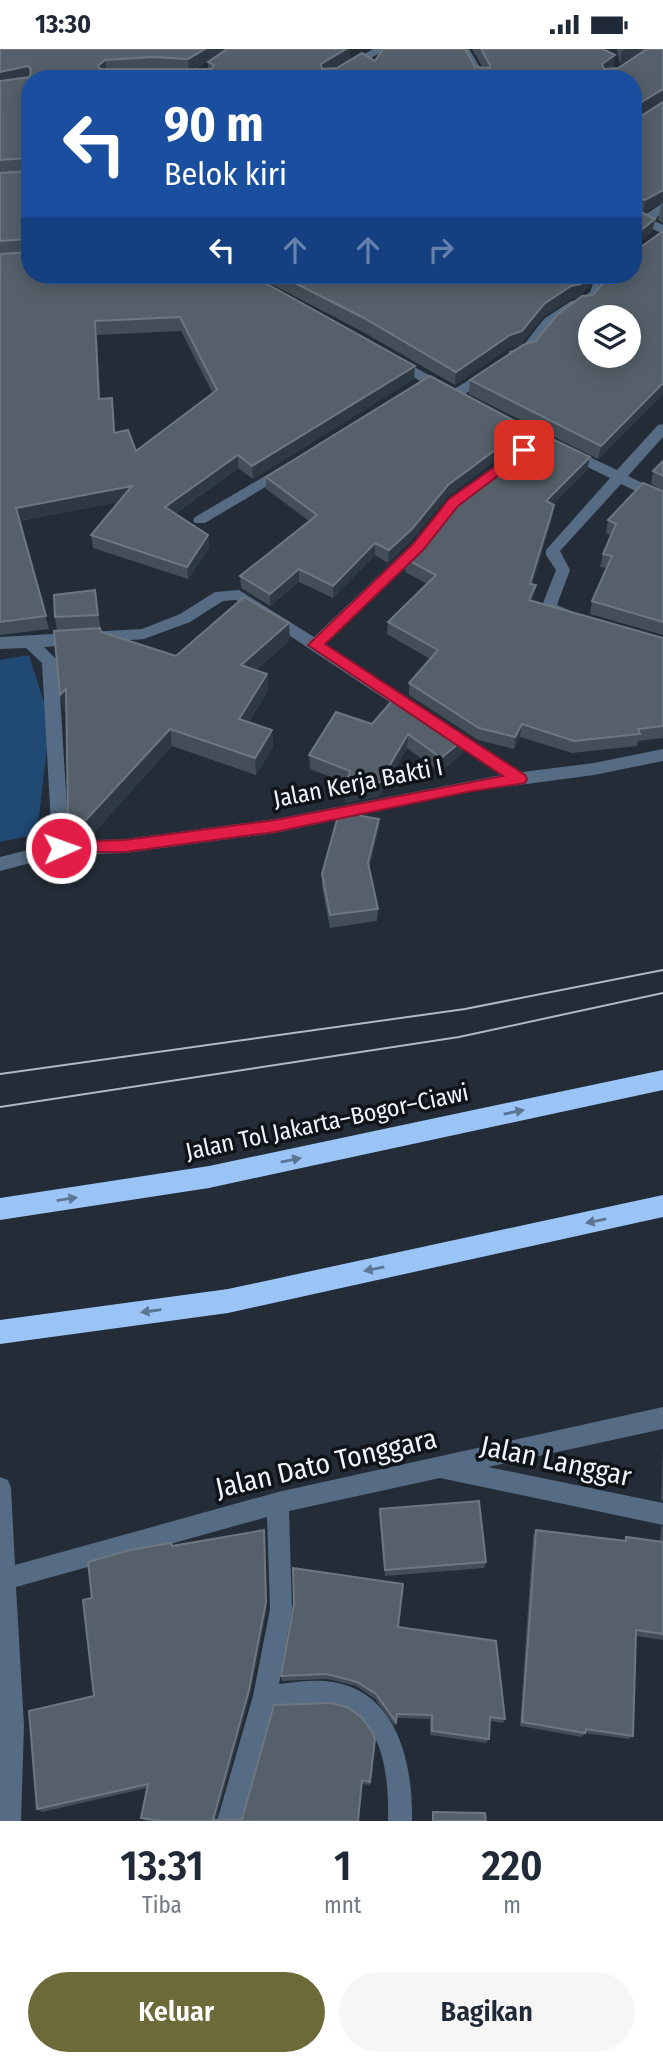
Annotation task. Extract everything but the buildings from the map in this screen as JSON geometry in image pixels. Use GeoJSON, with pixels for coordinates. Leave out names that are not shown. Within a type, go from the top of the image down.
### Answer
{"type":"FeatureCollection","features":[{"type":"Feature","properties":{"kind":"highway","name":"Jalan Tol Jakarta–Bogor–Ciawi"},"geometry":{"type":"LineString","coordinates":[[0,1209],[209,1177],[663,1080]]}},
{"type":"Feature","properties":{"kind":"highway"},"geometry":{"type":"LineString","coordinates":[[0,1332],[228,1301],[663,1206]]}},
{"type":"Feature","properties":{"kind":"street"},"geometry":{"type":"LineString","coordinates":[[343,70],[381,49]]}},
{"type":"Feature","properties":{"kind":"street"},"geometry":{"type":"LineString","coordinates":[[464,49],[477,70]]}},
{"type":"Feature","properties":{"kind":"street"},"geometry":{"type":"LineString","coordinates":[[642,217],[663,207]]}},
{"type":"Feature","properties":{"kind":"street"},"geometry":{"type":"LineString","coordinates":[[642,220],[660,234]]}},
{"type":"Feature","properties":{"kind":"street"},"geometry":{"type":"LineString","coordinates":[[454,395],[515,353],[527,350],[549,322],[576,304],[584,303],[596,293],[598,284]]}},
{"type":"Feature","properties":{"kind":"street"},"geometry":{"type":"LineString","coordinates":[[380,351],[422,383],[454,395],[471,405]]}},
{"type":"Feature","properties":{"kind":"street"},"geometry":{"type":"LineString","coordinates":[[492,415],[663,499]]}},
{"type":"Feature","properties":{"kind":"street"},"geometry":{"type":"LineString","coordinates":[[577,619],[549,608],[563,570],[553,555],[553,550],[621,478],[663,428]]}},
{"type":"Feature","properties":{"kind":"street"},"geometry":{"type":"LineString","coordinates":[[524,450],[540,437]]}},
{"type":"Feature","properties":{"kind":"street"},"geometry":{"type":"LineString","coordinates":[[200,520],[300,461]]}},
{"type":"Feature","properties":{"kind":"street"},"geometry":{"type":"LineString","coordinates":[[315,645],[418,547],[454,502],[487,478]]}},
{"type":"Feature","properties":{"kind":"street"},"geometry":{"type":"LineString","coordinates":[[0,643],[144,634],[185,618],[220,596],[230,593],[239,595],[519,779]]}},
{"type":"Feature","properties":{"kind":"street"},"geometry":{"type":"LineString","coordinates":[[30,642],[50,661],[57,736],[61,848]]}},
{"type":"Feature","properties":{"kind":"street","name":"Jalan Kerja Bakti I"},"geometry":{"type":"LineString","coordinates":[[0,864],[61,848],[125,846],[275,826],[467,786],[594,769],[663,755]]}},
{"type":"Feature","properties":{"kind":"street","name":"Jalan Dato Tonggara"},"geometry":{"type":"LineString","coordinates":[[6,1578],[278,1503],[663,1418]]}},
{"type":"Feature","properties":{"kind":"street","name":"Jalan Langgar"},"geometry":{"type":"LineString","coordinates":[[437,1467],[663,1514]]}},
{"type":"Feature","properties":{"kind":"street"},"geometry":{"type":"LineString","coordinates":[[0,1488],[6,1578],[9,1821]]}},
{"type":"Feature","properties":{"kind":"street"},"geometry":{"type":"LineString","coordinates":[[229,1821],[265,1696],[281,1609],[278,1503]]}},
{"type":"Feature","properties":{"kind":"street"},"geometry":{"type":"LineString","coordinates":[[265,1696],[338,1693],[364,1705],[389,1735],[401,1785],[400,1821]]}},
{"type":"Feature","properties":{"kind":"shaded area"},"geometry":{"type":"Polygon","coordinates":[[[29,655],[50,721],[37,834],[0,842],[0,660],[29,655]]]}},
{"type":"Feature","properties":{"kind":"tram line"},"geometry":{"type":"LineString","coordinates":[[0,1074],[465,1009],[663,970]]}},
{"type":"Feature","properties":{"kind":"tram line"},"geometry":{"type":"LineString","coordinates":[[0,1107],[459,1037],[663,993]]}},
{"type":"Feature","properties":{"kind":"route"},"geometry":{"type":"LineString","coordinates":[[61,848],[125,846],[275,826],[467,786],[519,779],[315,645],[418,547],[454,502],[524,450]]}}]}
